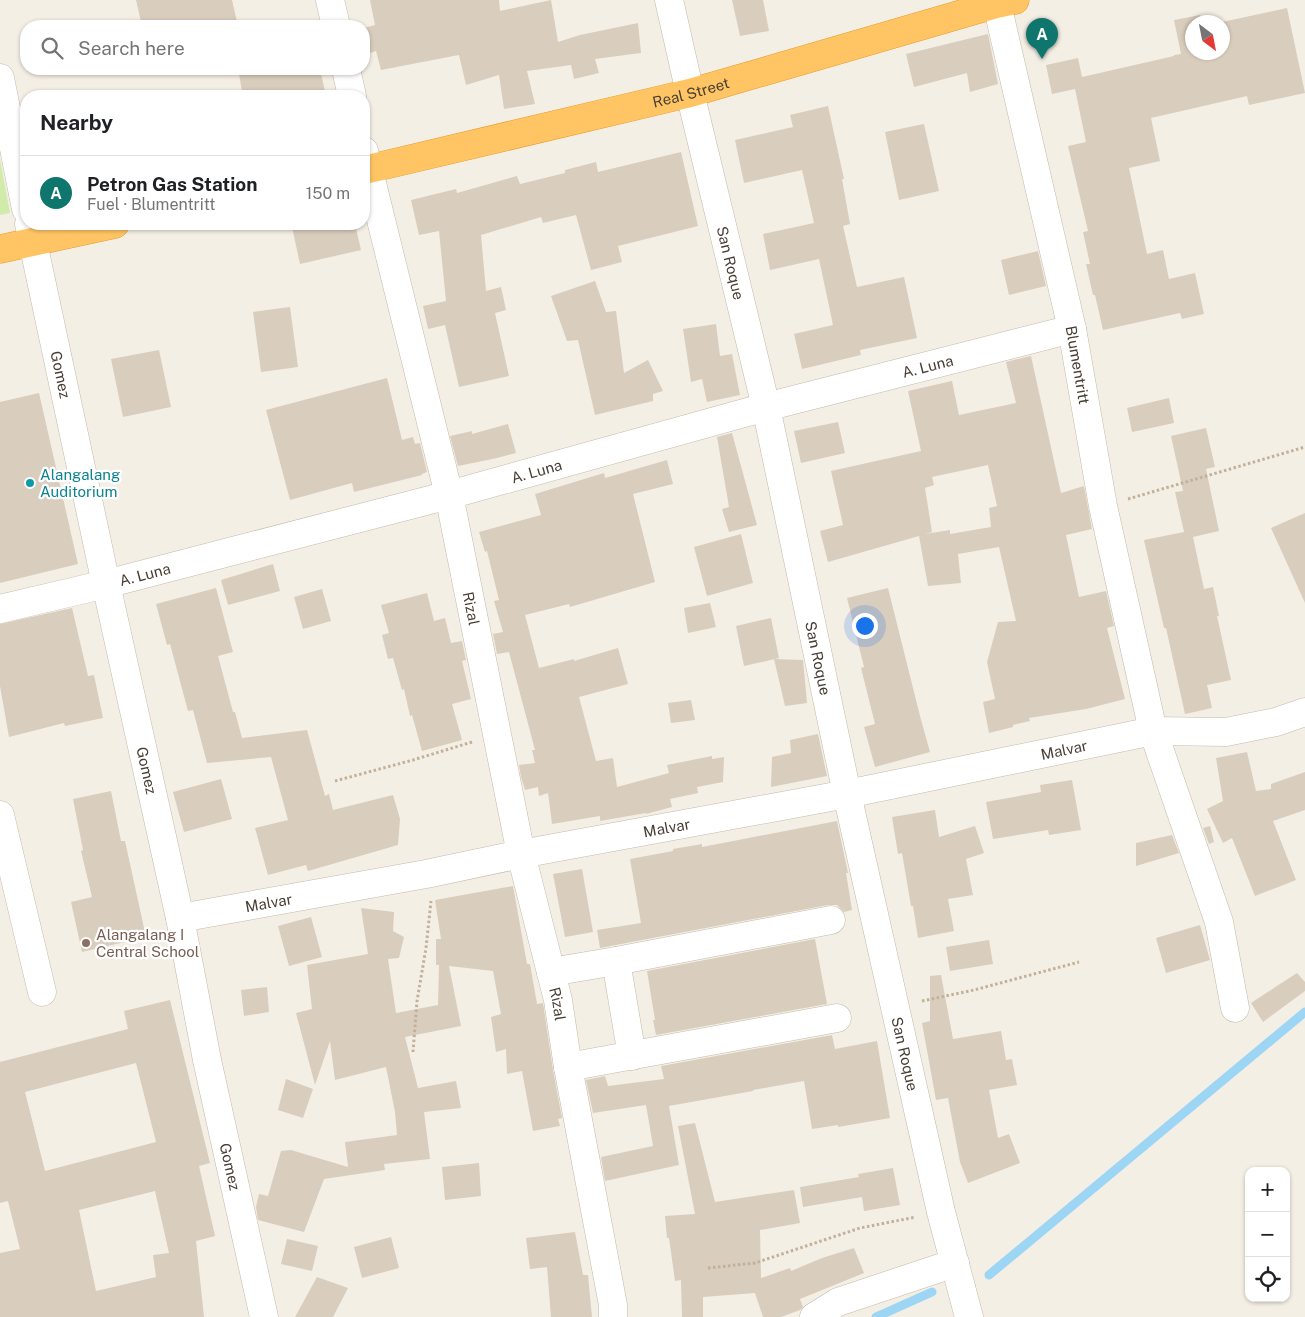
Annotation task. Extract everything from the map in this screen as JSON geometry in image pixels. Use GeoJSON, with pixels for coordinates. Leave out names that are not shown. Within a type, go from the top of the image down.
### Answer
{"type":"FeatureCollection","features":[{"type":"Feature","properties":{"kind":"highway","name":"Real Street"},"geometry":{"type":"LineString","coordinates":[[370,162],[690,93],[1002,1]]}},
{"type":"Feature","properties":{"kind":"highway"},"geometry":{"type":"LineString","coordinates":[[0,249],[31,233],[59,230]]}},
{"type":"Feature","properties":{"kind":"street"},"geometry":{"type":"LineString","coordinates":[[330,0],[335,20]]}},
{"type":"Feature","properties":{"kind":"street","name":"San Roque"},"geometry":{"type":"LineString","coordinates":[[669,0],[766,407],[846,794],[894,1007],[941,1212],[969,1317]]}},
{"type":"Feature","properties":{"kind":"street","name":"Blumentritt"},"geometry":{"type":"LineString","coordinates":[[1002,1],[1072,329],[1103,506],[1153,731],[1219,922],[1235,1008]]}},
{"type":"Feature","properties":{"kind":"street"},"geometry":{"type":"LineString","coordinates":[[347,75],[351,90]]}},
{"type":"Feature","properties":{"kind":"street"},"geometry":{"type":"LineString","coordinates":[[0,78],[20,179]]}},
{"type":"Feature","properties":{"kind":"street","name":"Rizal"},"geometry":{"type":"LineString","coordinates":[[370,183],[449,495],[521,854],[558,1000],[568,1067],[614,1317]]}},
{"type":"Feature","properties":{"kind":"street","name":"Gomez"},"geometry":{"type":"LineString","coordinates":[[31,233],[180,918],[207,1060],[264,1317]]}},
{"type":"Feature","properties":{"kind":"street","name":"A. Luna"},"geometry":{"type":"LineString","coordinates":[[0,609],[106,584],[449,495],[766,407],[1072,329]]}},
{"type":"Feature","properties":{"kind":"street","name":"Malvar"},"geometry":{"type":"LineString","coordinates":[[180,918],[426,874],[521,854],[846,794],[1153,731],[1226,732],[1276,722],[1305,712]]}},
{"type":"Feature","properties":{"kind":"street"},"geometry":{"type":"LineString","coordinates":[[0,815],[42,992]]}},
{"type":"Feature","properties":{"kind":"street"},"geometry":{"type":"LineString","coordinates":[[551,972],[831,920]]}},
{"type":"Feature","properties":{"kind":"street"},"geometry":{"type":"LineString","coordinates":[[616,961],[632,1056]]}},
{"type":"Feature","properties":{"kind":"street"},"geometry":{"type":"LineString","coordinates":[[568,1067],[837,1018]]}},
{"type":"Feature","properties":{"kind":"street"},"geometry":{"type":"LineString","coordinates":[[814,1317],[838,1302],[955,1263]]}},
{"type":"Feature","properties":{"kind":"path"},"geometry":{"type":"LineString","coordinates":[[1103,506],[1305,447]]}},
{"type":"Feature","properties":{"kind":"path"},"geometry":{"type":"LineString","coordinates":[[335,780],[413,760],[496,734]]}},
{"type":"Feature","properties":{"kind":"path"},"geometry":{"type":"LineString","coordinates":[[413,1052],[417,1001],[426,948],[431,900],[426,874]]}},
{"type":"Feature","properties":{"kind":"path"},"geometry":{"type":"LineString","coordinates":[[894,1007],[974,990],[1079,962]]}},
{"type":"Feature","properties":{"kind":"path"},"geometry":{"type":"LineString","coordinates":[[708,1268],[756,1264],[860,1228],[941,1212]]}},
{"type":"Feature","properties":{"kind":"green space"},"geometry":{"type":"Polygon","coordinates":[[[0,159],[10,213],[0,215],[0,159]]]}},
{"type":"Feature","properties":{"kind":"building"},"geometry":{"type":"Polygon","coordinates":[[[136,0],[232,0],[237,20],[141,20],[136,0]]]}},
{"type":"Feature","properties":{"kind":"building"},"geometry":{"type":"Polygon","coordinates":[[[370,0],[499,0],[500,11],[551,0],[558,42],[580,35],[638,23],[641,53],[595,59],[599,73],[574,79],[571,65],[527,71],[535,104],[504,109],[499,75],[466,85],[459,55],[381,70],[376,51],[370,53],[370,26],[375,25],[370,0]]]}},
{"type":"Feature","properties":{"kind":"building"},"geometry":{"type":"Polygon","coordinates":[[[732,0],[763,0],[769,31],[740,36],[732,0]]]}},
{"type":"Feature","properties":{"kind":"building"},"geometry":{"type":"Polygon","coordinates":[[[1287,8],[1305,93],[1249,105],[1247,96],[1151,118],[1160,161],[1129,168],[1147,254],[1163,250],[1169,279],[1195,273],[1204,314],[1182,319],[1180,313],[1103,330],[1086,264],[1090,264],[1083,232],[1088,231],[1068,146],[1086,142],[1075,89],[1052,94],[1046,65],[1078,58],[1082,77],[1181,54],[1174,20],[1185,18],[1185,60],[1230,60],[1230,20],[1287,8]]]}},
{"type":"Feature","properties":{"kind":"building"},"geometry":{"type":"Polygon","coordinates":[[[988,34],[998,84],[970,92],[967,73],[914,87],[906,54],[988,34]]]}},
{"type":"Feature","properties":{"kind":"building"},"geometry":{"type":"Polygon","coordinates":[[[239,75],[321,75],[325,90],[242,90],[239,75]]]}},
{"type":"Feature","properties":{"kind":"building"},"geometry":{"type":"Polygon","coordinates":[[[828,106],[844,179],[842,179],[850,224],[843,226],[857,287],[904,277],[917,338],[860,350],[861,355],[802,369],[794,334],[833,325],[819,259],[770,270],[763,234],[814,223],[802,170],[744,183],[735,140],[793,127],[790,115],[828,106]]]}},
{"type":"Feature","properties":{"kind":"building"},"geometry":{"type":"Polygon","coordinates":[[[924,124],[939,191],[899,200],[885,132],[924,124]]]}},
{"type":"Feature","properties":{"kind":"building"},"geometry":{"type":"Polygon","coordinates":[[[681,152],[698,226],[618,246],[622,262],[591,270],[576,215],[543,223],[541,217],[481,235],[486,291],[501,287],[506,310],[495,313],[509,376],[459,387],[445,325],[428,329],[423,306],[446,301],[439,231],[419,235],[411,200],[456,189],[457,193],[517,176],[520,184],[565,173],[565,170],[596,162],[598,172],[681,152]]]}},
{"type":"Feature","properties":{"kind":"building"},"geometry":{"type":"Polygon","coordinates":[[[293,230],[356,230],[361,250],[300,264],[293,230]]]}},
{"type":"Feature","properties":{"kind":"building"},"geometry":{"type":"Polygon","coordinates":[[[1038,251],[1046,286],[1009,295],[1001,260],[1038,251]]]}},
{"type":"Feature","properties":{"kind":"building"},"geometry":{"type":"Polygon","coordinates":[[[595,281],[606,312],[616,311],[624,373],[648,360],[663,391],[653,394],[653,401],[595,415],[578,340],[567,341],[551,296],[595,281]]]}},
{"type":"Feature","properties":{"kind":"building"},"geometry":{"type":"Polygon","coordinates":[[[290,307],[298,367],[261,372],[253,312],[290,307]]]}},
{"type":"Feature","properties":{"kind":"building"},"geometry":{"type":"Polygon","coordinates":[[[716,324],[720,356],[732,354],[740,395],[707,402],[702,379],[691,382],[683,329],[716,324]]]}},
{"type":"Feature","properties":{"kind":"building"},"geometry":{"type":"Polygon","coordinates":[[[159,350],[171,407],[123,417],[111,359],[159,350]]]}},
{"type":"Feature","properties":{"kind":"building"},"geometry":{"type":"Polygon","coordinates":[[[1031,356],[1061,493],[1084,486],[1092,529],[1066,535],[1079,597],[1106,591],[1114,626],[1107,628],[1125,699],[1086,709],[1029,718],[1030,721],[989,733],[983,702],[995,699],[987,662],[998,622],[1016,621],[999,547],[958,554],[961,583],[928,586],[919,536],[828,562],[820,531],[843,525],[831,471],[921,451],[908,391],[952,381],[959,415],[1016,403],[1006,362],[1031,356]],[[988,465],[932,477],[934,485],[925,488],[932,532],[925,534],[950,530],[950,534],[991,527],[989,508],[997,506],[988,465]]]}},
{"type":"Feature","properties":{"kind":"building"},"geometry":{"type":"Polygon","coordinates":[[[387,378],[402,440],[413,437],[415,444],[420,443],[427,472],[422,475],[354,492],[352,483],[290,500],[266,410],[387,378]]]}},
{"type":"Feature","properties":{"kind":"building","name":"Alangalang Auditorium"},"geometry":{"type":"Polygon","coordinates":[[[39,393],[78,564],[0,583],[0,402],[39,393]]]}},
{"type":"Feature","properties":{"kind":"building"},"geometry":{"type":"Polygon","coordinates":[[[1169,398],[1174,423],[1132,432],[1127,408],[1169,398]]]}},
{"type":"Feature","properties":{"kind":"building"},"geometry":{"type":"Polygon","coordinates":[[[838,422],[845,453],[801,463],[794,431],[838,422]]]}},
{"type":"Feature","properties":{"kind":"building"},"geometry":{"type":"Polygon","coordinates":[[[508,424],[516,453],[458,466],[450,436],[472,431],[472,434],[508,424]]]}},
{"type":"Feature","properties":{"kind":"building"},"geometry":{"type":"Polygon","coordinates":[[[1206,428],[1215,467],[1206,469],[1219,531],[1193,537],[1204,589],[1213,587],[1219,616],[1217,616],[1231,680],[1207,685],[1212,708],[1185,714],[1144,540],[1184,532],[1175,492],[1183,491],[1171,436],[1206,428]]]}},
{"type":"Feature","properties":{"kind":"building"},"geometry":{"type":"Polygon","coordinates":[[[732,433],[757,525],[729,532],[722,509],[729,507],[717,437],[732,433]]]}},
{"type":"Feature","properties":{"kind":"building"},"geometry":{"type":"Polygon","coordinates":[[[667,460],[673,484],[633,494],[655,582],[570,607],[569,604],[525,615],[539,668],[574,659],[574,661],[618,648],[628,684],[579,697],[596,761],[613,758],[617,787],[669,773],[667,765],[712,756],[712,759],[724,757],[723,782],[697,787],[698,793],[670,799],[672,807],[646,814],[600,821],[600,816],[552,824],[548,793],[539,796],[538,787],[525,790],[521,777],[519,765],[535,763],[532,750],[535,750],[509,652],[497,654],[493,634],[503,632],[494,601],[499,600],[487,551],[485,552],[479,532],[541,515],[535,494],[604,473],[605,478],[667,460]]]}},
{"type":"Feature","properties":{"kind":"building"},"geometry":{"type":"Polygon","coordinates":[[[1305,513],[1305,603],[1271,528],[1305,513]]]}},
{"type":"Feature","properties":{"kind":"building"},"geometry":{"type":"Polygon","coordinates":[[[741,534],[753,583],[707,596],[694,547],[741,534]]]}},
{"type":"Feature","properties":{"kind":"building"},"geometry":{"type":"Polygon","coordinates":[[[273,564],[280,591],[228,605],[221,580],[273,564]]]}},
{"type":"Feature","properties":{"kind":"building"},"geometry":{"type":"Polygon","coordinates":[[[216,588],[233,652],[218,656],[242,738],[307,730],[325,796],[329,794],[333,810],[393,795],[400,819],[398,845],[308,871],[306,865],[268,875],[255,828],[288,820],[271,757],[207,763],[193,710],[188,711],[170,644],[167,645],[156,604],[216,588]]]}},
{"type":"Feature","properties":{"kind":"building"},"geometry":{"type":"Polygon","coordinates":[[[888,588],[930,752],[875,767],[864,727],[875,724],[861,668],[864,667],[847,598],[888,588]]]}},
{"type":"Feature","properties":{"kind":"building"},"geometry":{"type":"Polygon","coordinates":[[[322,589],[331,621],[303,629],[294,597],[322,589]]]}},
{"type":"Feature","properties":{"kind":"building"},"geometry":{"type":"Polygon","coordinates":[[[427,593],[434,621],[445,618],[451,643],[462,641],[466,660],[462,661],[471,699],[452,704],[462,740],[422,751],[393,658],[388,659],[382,635],[389,633],[381,605],[427,593]]]}},
{"type":"Feature","properties":{"kind":"building"},"geometry":{"type":"Polygon","coordinates":[[[710,603],[716,627],[688,633],[684,608],[710,603]]]}},
{"type":"Feature","properties":{"kind":"building"},"geometry":{"type":"Polygon","coordinates":[[[72,608],[88,676],[94,675],[103,718],[65,726],[64,723],[9,737],[0,686],[0,624],[72,608]]]}},
{"type":"Feature","properties":{"kind":"building"},"geometry":{"type":"Polygon","coordinates":[[[771,618],[779,658],[744,666],[736,626],[771,618]]]}},
{"type":"Feature","properties":{"kind":"building"},"geometry":{"type":"Polygon","coordinates":[[[774,659],[803,660],[807,703],[785,706],[774,659]]]}},
{"type":"Feature","properties":{"kind":"building"},"geometry":{"type":"Polygon","coordinates":[[[691,700],[695,720],[671,723],[668,703],[691,700]]]}},
{"type":"Feature","properties":{"kind":"building"},"geometry":{"type":"Polygon","coordinates":[[[818,734],[827,776],[771,787],[772,757],[791,753],[790,740],[818,734]]]}},
{"type":"Feature","properties":{"kind":"building"},"geometry":{"type":"Polygon","coordinates":[[[1247,752],[1256,791],[1271,789],[1271,784],[1305,772],[1305,810],[1273,821],[1296,880],[1255,896],[1232,838],[1223,843],[1207,809],[1223,801],[1216,758],[1247,752]]]}},
{"type":"Feature","properties":{"kind":"building"},"geometry":{"type":"Polygon","coordinates":[[[221,779],[232,819],[184,832],[173,792],[221,779]]]}},
{"type":"Feature","properties":{"kind":"building"},"geometry":{"type":"Polygon","coordinates":[[[1072,780],[1081,830],[1049,835],[1048,830],[993,839],[986,802],[1041,792],[1040,785],[1072,780]]]}},
{"type":"Feature","properties":{"kind":"building"},"geometry":{"type":"Polygon","coordinates":[[[111,791],[121,841],[125,841],[146,937],[82,952],[71,902],[92,897],[81,851],[83,850],[73,799],[111,791]]]}},
{"type":"Feature","properties":{"kind":"building"},"geometry":{"type":"Polygon","coordinates":[[[935,810],[939,837],[975,826],[984,853],[966,859],[973,895],[948,899],[954,931],[918,938],[902,853],[898,854],[892,817],[935,810]]]}},
{"type":"Feature","properties":{"kind":"building"},"geometry":{"type":"Polygon","coordinates":[[[837,821],[848,873],[846,873],[852,910],[844,912],[837,905],[828,905],[600,948],[597,930],[641,923],[630,859],[673,851],[673,849],[702,844],[702,847],[837,821]]]}},
{"type":"Feature","properties":{"kind":"building"},"geometry":{"type":"Polygon","coordinates":[[[1210,826],[1214,842],[1209,844],[1203,828],[1210,826]]]}},
{"type":"Feature","properties":{"kind":"building"},"geometry":{"type":"Polygon","coordinates":[[[1172,835],[1179,853],[1136,866],[1136,843],[1172,835]]]}},
{"type":"Feature","properties":{"kind":"building"},"geometry":{"type":"Polygon","coordinates":[[[582,869],[593,932],[565,937],[553,874],[582,869]]]}},
{"type":"Feature","properties":{"kind":"building"},"geometry":{"type":"Polygon","coordinates":[[[513,886],[527,964],[530,964],[537,1004],[543,1003],[562,1118],[558,1119],[560,1126],[533,1131],[522,1071],[507,1074],[506,1049],[496,1052],[491,1017],[501,1014],[493,971],[449,966],[461,1026],[405,1037],[418,1088],[456,1081],[461,1108],[424,1112],[430,1159],[384,1164],[385,1170],[324,1179],[304,1232],[258,1220],[256,1207],[259,1194],[268,1196],[281,1151],[291,1150],[348,1167],[345,1142],[397,1135],[395,1112],[386,1067],[335,1080],[330,1041],[315,1085],[296,1013],[312,1009],[307,965],[368,954],[361,908],[394,912],[393,931],[404,937],[399,958],[388,959],[396,1013],[438,1005],[439,965],[436,965],[436,939],[441,939],[435,900],[513,886]]]}},
{"type":"Feature","properties":{"kind":"building"},"geometry":{"type":"Polygon","coordinates":[[[311,917],[322,957],[289,966],[278,926],[311,917]]]}},
{"type":"Feature","properties":{"kind":"building"},"geometry":{"type":"Polygon","coordinates":[[[1200,925],[1210,960],[1166,973],[1156,938],[1200,925]]]}},
{"type":"Feature","properties":{"kind":"building"},"geometry":{"type":"Polygon","coordinates":[[[815,939],[827,1004],[656,1035],[647,971],[815,939]]]}},
{"type":"Feature","properties":{"kind":"building"},"geometry":{"type":"Polygon","coordinates":[[[989,940],[993,964],[950,971],[946,947],[989,940]]]}},
{"type":"Feature","properties":{"kind":"building"},"geometry":{"type":"Polygon","coordinates":[[[1297,973],[1305,982],[1305,991],[1263,1022],[1251,1003],[1297,973]]]}},
{"type":"Feature","properties":{"kind":"building"},"geometry":{"type":"Polygon","coordinates":[[[941,975],[953,1039],[1001,1031],[1006,1060],[1012,1059],[1017,1085],[989,1090],[998,1138],[1009,1134],[1020,1163],[968,1183],[960,1162],[948,1098],[936,1100],[922,1023],[930,1021],[930,976],[941,975]]]}},
{"type":"Feature","properties":{"kind":"building"},"geometry":{"type":"Polygon","coordinates":[[[267,987],[269,1012],[244,1016],[241,990],[267,987]]]}},
{"type":"Feature","properties":{"kind":"building"},"geometry":{"type":"Polygon","coordinates":[[[170,1000],[210,1163],[199,1166],[215,1236],[196,1241],[204,1317],[0,1317],[0,1253],[20,1249],[8,1201],[0,1203],[0,1062],[128,1029],[124,1011],[170,1000]],[[136,1063],[25,1092],[45,1171],[156,1142],[136,1063]],[[155,1191],[79,1210],[96,1291],[156,1277],[153,1255],[169,1253],[155,1191]]]}},
{"type":"Feature","properties":{"kind":"building"},"geometry":{"type":"Polygon","coordinates":[[[832,1035],[835,1049],[877,1041],[890,1118],[838,1127],[838,1125],[812,1129],[804,1081],[669,1106],[679,1165],[605,1181],[601,1157],[653,1146],[646,1105],[593,1113],[586,1080],[605,1076],[608,1086],[664,1079],[661,1066],[832,1035]]]}},
{"type":"Feature","properties":{"kind":"building"},"geometry":{"type":"Polygon","coordinates":[[[286,1079],[313,1089],[303,1118],[278,1110],[286,1079]]]}},
{"type":"Feature","properties":{"kind":"building"},"geometry":{"type":"Polygon","coordinates":[[[695,1123],[715,1202],[794,1190],[800,1223],[760,1230],[761,1278],[790,1268],[791,1271],[822,1258],[854,1248],[864,1273],[800,1299],[803,1307],[800,1310],[781,1317],[763,1317],[755,1293],[703,1297],[703,1317],[682,1317],[681,1280],[675,1281],[665,1216],[695,1214],[678,1126],[695,1123]]]}},
{"type":"Feature","properties":{"kind":"building"},"geometry":{"type":"Polygon","coordinates":[[[479,1163],[481,1196],[445,1200],[442,1167],[479,1163]]]}},
{"type":"Feature","properties":{"kind":"building"},"geometry":{"type":"Polygon","coordinates":[[[893,1168],[900,1205],[864,1211],[862,1197],[803,1207],[800,1187],[859,1177],[858,1174],[893,1168]]]}},
{"type":"Feature","properties":{"kind":"building"},"geometry":{"type":"Polygon","coordinates":[[[575,1232],[583,1275],[588,1275],[592,1317],[551,1317],[547,1267],[530,1269],[526,1238],[575,1232]]]}},
{"type":"Feature","properties":{"kind":"building"},"geometry":{"type":"Polygon","coordinates":[[[391,1237],[399,1268],[362,1278],[354,1247],[391,1237]]]}},
{"type":"Feature","properties":{"kind":"building"},"geometry":{"type":"Polygon","coordinates":[[[287,1239],[318,1246],[312,1271],[281,1264],[287,1239]]]}},
{"type":"Feature","properties":{"kind":"building"},"geometry":{"type":"Polygon","coordinates":[[[317,1277],[348,1288],[333,1317],[295,1317],[317,1277]]]}},
{"type":"Feature","properties":{"kind":"waterway"},"geometry":{"type":"LineString","coordinates":[[989,1275],[1305,1012]]}},
{"type":"Feature","properties":{"kind":"waterway"},"geometry":{"type":"LineString","coordinates":[[876,1317],[932,1292]]}},
{"type":"Feature","properties":{"kind":"place","name":"Petron Gas Station"},"geometry":{"type":"Point","coordinates":[1042,59]}},
{"type":"Feature","properties":{"kind":"place","name":"Alangalang Auditorium"},"geometry":{"type":"Point","coordinates":[30,483]}},
{"type":"Feature","properties":{"kind":"place","name":"Alangalang I Central School"},"geometry":{"type":"Point","coordinates":[86,943]}}]}
